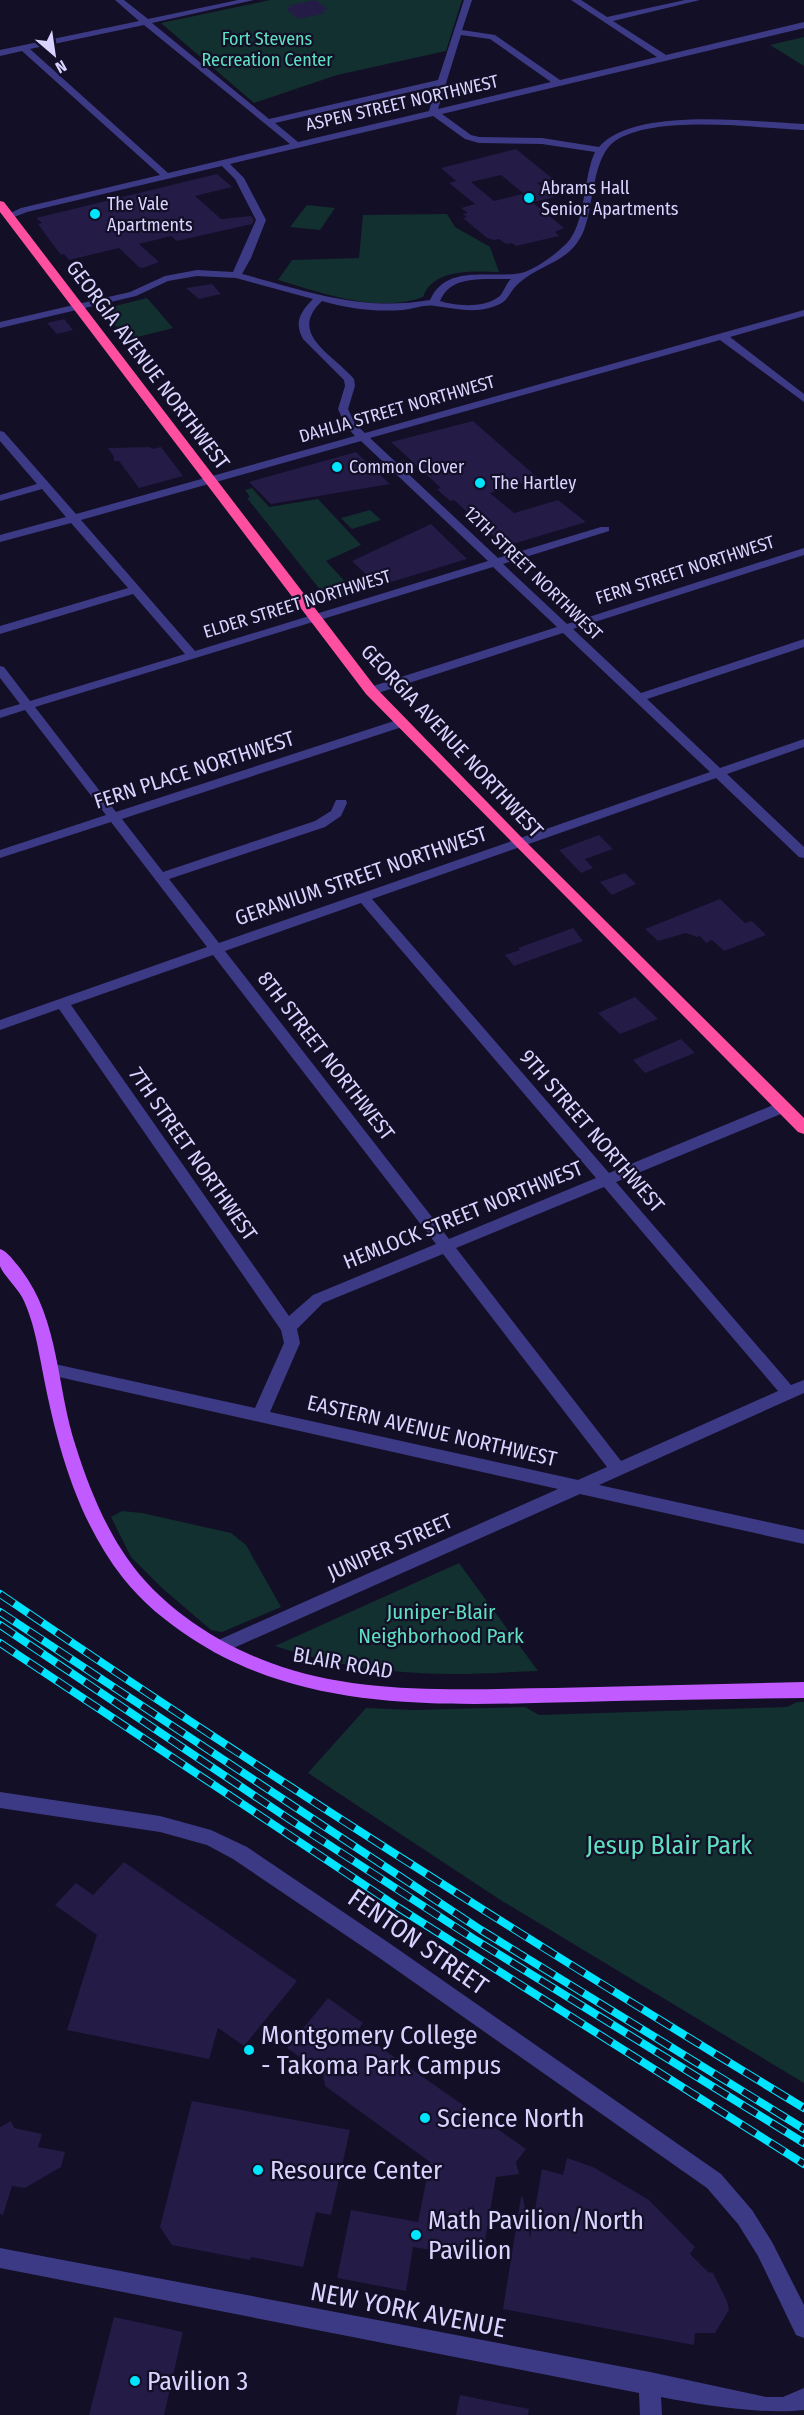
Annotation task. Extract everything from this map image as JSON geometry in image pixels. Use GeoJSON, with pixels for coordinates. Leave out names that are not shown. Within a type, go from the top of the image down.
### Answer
{"type":"FeatureCollection","features":[{"type":"Feature","properties":{"kind":"highway","name":"GEORGIA AVENUE NORTHWEST"},"geometry":{"type":"LineString","coordinates":[[0,204],[7,219],[371,691],[519,843],[804,1128]]}},
{"type":"Feature","properties":{"kind":"main road","name":"BLAIR ROAD"},"geometry":{"type":"LineString","coordinates":[[0,1255],[32,1300],[50,1369],[59,1419],[71,1457],[85,1494],[109,1543],[129,1574],[155,1603],[192,1631],[220,1647],[270,1672],[305,1682],[359,1692],[412,1697],[804,1690]]}},
{"type":"Feature","properties":{"kind":"street"},"geometry":{"type":"LineString","coordinates":[[119,0],[296,145]]}},
{"type":"Feature","properties":{"kind":"street"},"geometry":{"type":"LineString","coordinates":[[0,53],[250,0]]}},
{"type":"Feature","properties":{"kind":"street"},"geometry":{"type":"LineString","coordinates":[[468,0],[433,108],[434,112],[468,137],[479,140],[542,141],[601,150]]}},
{"type":"Feature","properties":{"kind":"street"},"geometry":{"type":"LineString","coordinates":[[575,0],[664,58]]}},
{"type":"Feature","properties":{"kind":"street"},"geometry":{"type":"LineString","coordinates":[[606,20],[696,0]]}},
{"type":"Feature","properties":{"kind":"street","name":"ASPEN STREET NORTHWEST"},"geometry":{"type":"LineString","coordinates":[[7,219],[24,210],[804,25]]}},
{"type":"Feature","properties":{"kind":"street"},"geometry":{"type":"LineString","coordinates":[[457,32],[492,37],[558,83]]}},
{"type":"Feature","properties":{"kind":"street"},"geometry":{"type":"LineString","coordinates":[[24,48],[166,176]]}},
{"type":"Feature","properties":{"kind":"street"},"geometry":{"type":"LineString","coordinates":[[267,122],[441,82]]}},
{"type":"Feature","properties":{"kind":"street"},"geometry":{"type":"LineString","coordinates":[[0,325],[138,292],[178,276],[207,273],[236,275],[320,297],[374,308],[406,307],[434,302],[446,306],[486,306],[502,300],[511,286],[523,276],[559,256],[576,240],[601,150],[609,141],[625,133],[664,123],[701,122],[755,127],[804,127]]}},
{"type":"Feature","properties":{"kind":"street"},"geometry":{"type":"LineString","coordinates":[[223,162],[239,178],[261,220],[246,258],[236,275]]}},
{"type":"Feature","properties":{"kind":"street"},"geometry":{"type":"LineString","coordinates":[[434,302],[440,288],[448,283],[474,277],[523,276]]}},
{"type":"Feature","properties":{"kind":"street"},"geometry":{"type":"LineString","coordinates":[[499,278],[511,286]]}},
{"type":"Feature","properties":{"kind":"street","name":"12TH STREET NORTHWEST"},"geometry":{"type":"LineString","coordinates":[[320,297],[304,314],[303,329],[308,337],[347,376],[350,386],[343,404],[343,412],[350,425],[804,854]]}},
{"type":"Feature","properties":{"kind":"street","name":"DAHLIA STREET NORTHWEST"},"geometry":{"type":"LineString","coordinates":[[0,539],[804,313]]}},
{"type":"Feature","properties":{"kind":"street"},"geometry":{"type":"LineString","coordinates":[[722,336],[804,399]]}},
{"type":"Feature","properties":{"kind":"street"},"geometry":{"type":"LineString","coordinates":[[0,434],[192,655]]}},
{"type":"Feature","properties":{"kind":"street"},"geometry":{"type":"LineString","coordinates":[[0,498],[44,485]]}},
{"type":"Feature","properties":{"kind":"street","name":"ELDER STREET NORTHWEST"},"geometry":{"type":"LineString","coordinates":[[0,714],[605,529]]}},
{"type":"Feature","properties":{"kind":"street"},"geometry":{"type":"LineString","coordinates":[[799,553],[804,563]]}},
{"type":"Feature","properties":{"kind":"street","name":"FERN STREET NORTHWEST"},"geometry":{"type":"LineString","coordinates":[[371,691],[799,553]]}},
{"type":"Feature","properties":{"kind":"street"},"geometry":{"type":"LineString","coordinates":[[0,630],[135,590]]}},
{"type":"Feature","properties":{"kind":"street"},"geometry":{"type":"LineString","coordinates":[[638,698],[804,643]]}},
{"type":"Feature","properties":{"kind":"street","name":"8TH STREET NORTHWEST"},"geometry":{"type":"LineString","coordinates":[[0,670],[618,1469]]}},
{"type":"Feature","properties":{"kind":"street","name":"FERN PLACE NORTHWEST"},"geometry":{"type":"LineString","coordinates":[[0,854],[401,723]]}},
{"type":"Feature","properties":{"kind":"street","name":"GERANIUM STREET NORTHWEST"},"geometry":{"type":"LineString","coordinates":[[0,1025],[804,743]]}},
{"type":"Feature","properties":{"kind":"street"},"geometry":{"type":"LineString","coordinates":[[161,877],[320,824],[332,817],[341,803]]}},
{"type":"Feature","properties":{"kind":"street","name":"9TH STREET NORTHWEST"},"geometry":{"type":"LineString","coordinates":[[364,898],[788,1392]]}},
{"type":"Feature","properties":{"kind":"street","name":"7TH STREET NORTHWEST"},"geometry":{"type":"LineString","coordinates":[[62,1003],[289,1329]]}},
{"type":"Feature","properties":{"kind":"street","name":"HEMLOCK STREET NORTHWEST"},"geometry":{"type":"LineString","coordinates":[[289,1329],[308,1306],[329,1293],[783,1107]]}},
{"type":"Feature","properties":{"kind":"street"},"geometry":{"type":"LineString","coordinates":[[260,1416],[292,1343],[289,1329]]}},
{"type":"Feature","properties":{"kind":"street","name":"EASTERN AVENUE NORTHWEST"},"geometry":{"type":"LineString","coordinates":[[50,1369],[804,1537]]}},
{"type":"Feature","properties":{"kind":"street","name":"JUNIPER STREET"},"geometry":{"type":"LineString","coordinates":[[220,1647],[804,1386]]}},
{"type":"Feature","properties":{"kind":"street","name":"FENTON STREET"},"geometry":{"type":"LineString","coordinates":[[0,1800],[160,1824],[211,1838],[240,1853],[385,1951],[714,2181],[745,2217],[765,2249],[804,2327]]}},
{"type":"Feature","properties":{"kind":"street","name":"NEW YORK AVENUE"},"geometry":{"type":"LineString","coordinates":[[0,2258],[163,2292],[650,2383],[766,2408],[783,2408],[804,2399]]}},
{"type":"Feature","properties":{"kind":"street"},"geometry":{"type":"LineString","coordinates":[[650,2383],[651,2415]]}},
{"type":"Feature","properties":{"kind":"green space","name":"Fort Stevens Recreation Center"},"geometry":{"type":"Polygon","coordinates":[[[270,0],[462,0],[446,51],[337,75],[254,103],[161,23],[270,0]]]}},
{"type":"Feature","properties":{"kind":"green space"},"geometry":{"type":"Polygon","coordinates":[[[804,37],[804,66],[770,45],[804,37]]]}},
{"type":"Feature","properties":{"kind":"green space"},"geometry":{"type":"Polygon","coordinates":[[[307,205],[335,208],[320,230],[290,227],[307,205]]]}},
{"type":"Feature","properties":{"kind":"green space"},"geometry":{"type":"Polygon","coordinates":[[[447,214],[455,227],[490,247],[499,272],[455,273],[436,281],[423,297],[405,302],[387,303],[350,300],[278,280],[292,260],[359,258],[363,215],[447,214]]]}},
{"type":"Feature","properties":{"kind":"green space"},"geometry":{"type":"Polygon","coordinates":[[[147,298],[173,328],[126,340],[103,309],[147,298]]]}},
{"type":"Feature","properties":{"kind":"green space"},"geometry":{"type":"Polygon","coordinates":[[[252,488],[269,507],[318,499],[361,545],[326,561],[352,589],[351,594],[329,601],[247,498],[250,497],[245,490],[252,488]]]}},
{"type":"Feature","properties":{"kind":"green space"},"geometry":{"type":"Polygon","coordinates":[[[370,510],[381,520],[352,529],[341,518],[370,510]]]}},
{"type":"Feature","properties":{"kind":"green space"},"geometry":{"type":"Polygon","coordinates":[[[122,1511],[142,1513],[231,1533],[246,1545],[281,1607],[222,1632],[211,1630],[162,1588],[131,1557],[111,1517],[122,1511]]]}},
{"type":"Feature","properties":{"kind":"green space","name":"Juniper-Blair Neighborhood Park"},"geometry":{"type":"Polygon","coordinates":[[[459,1563],[538,1671],[462,1674],[406,1672],[339,1663],[275,1646],[459,1563]]]}},
{"type":"Feature","properties":{"kind":"green space","name":"Jesup Blair Park"},"geometry":{"type":"Polygon","coordinates":[[[797,1702],[804,1702],[804,2083],[499,1899],[308,1773],[366,1708],[414,1710],[525,1707],[539,1715],[787,1707],[797,1702]]]}},
{"type":"Feature","properties":{"kind":"building","name":"Fort Stevens Recreation Center"},"geometry":{"type":"Polygon","coordinates":[[[315,0],[328,9],[321,11],[325,13],[299,19],[286,9],[291,8],[288,6],[315,0]]]}},
{"type":"Feature","properties":{"kind":"building","name":"Abrams Hall Senior Apartments"},"geometry":{"type":"Polygon","coordinates":[[[516,149],[553,179],[537,183],[555,197],[534,202],[501,175],[471,182],[494,201],[522,194],[564,228],[555,232],[559,236],[516,246],[512,243],[506,244],[499,239],[487,238],[463,218],[467,217],[463,214],[468,213],[461,208],[475,204],[449,183],[456,181],[441,168],[516,149]]]}},
{"type":"Feature","properties":{"kind":"building","name":"The Vale Apartments"},"geometry":{"type":"Polygon","coordinates":[[[217,174],[232,187],[195,196],[221,219],[251,216],[254,220],[252,224],[177,241],[171,236],[139,244],[159,262],[143,268],[119,248],[69,260],[64,254],[61,255],[38,224],[42,223],[36,218],[217,174]]]}},
{"type":"Feature","properties":{"kind":"building"},"geometry":{"type":"Polygon","coordinates":[[[212,284],[221,294],[199,299],[186,288],[212,284]]]}},
{"type":"Feature","properties":{"kind":"building"},"geometry":{"type":"Polygon","coordinates":[[[64,319],[73,330],[57,334],[47,323],[64,319]]]}},
{"type":"Feature","properties":{"kind":"building","name":"The Hartley"},"geometry":{"type":"Polygon","coordinates":[[[473,421],[538,478],[490,493],[514,513],[558,500],[586,522],[516,543],[499,541],[454,500],[450,501],[437,489],[441,488],[391,442],[473,421]]]}},
{"type":"Feature","properties":{"kind":"building"},"geometry":{"type":"Polygon","coordinates":[[[150,447],[152,449],[161,447],[183,476],[139,488],[119,461],[114,461],[108,448],[150,447]]]}},
{"type":"Feature","properties":{"kind":"building","name":"Common Clover"},"geometry":{"type":"Polygon","coordinates":[[[356,452],[390,484],[271,504],[249,482],[356,452]]]}},
{"type":"Feature","properties":{"kind":"building"},"geometry":{"type":"Polygon","coordinates":[[[431,524],[467,559],[378,586],[352,561],[431,524]]]}},
{"type":"Feature","properties":{"kind":"building"},"geometry":{"type":"Polygon","coordinates":[[[599,835],[613,849],[585,859],[593,868],[581,873],[559,850],[599,835]]]}},
{"type":"Feature","properties":{"kind":"building"},"geometry":{"type":"Polygon","coordinates":[[[625,873],[636,884],[612,895],[600,882],[625,873]]]}},
{"type":"Feature","properties":{"kind":"building"},"geometry":{"type":"Polygon","coordinates":[[[720,899],[745,923],[752,921],[766,935],[724,951],[712,940],[706,943],[700,936],[686,933],[658,941],[645,929],[720,899]]]}},
{"type":"Feature","properties":{"kind":"building"},"geometry":{"type":"Polygon","coordinates":[[[573,928],[583,941],[514,966],[505,955],[520,950],[518,948],[573,928]]]}},
{"type":"Feature","properties":{"kind":"building"},"geometry":{"type":"Polygon","coordinates":[[[635,997],[658,1019],[620,1034],[598,1013],[635,997]]]}},
{"type":"Feature","properties":{"kind":"building"},"geometry":{"type":"Polygon","coordinates":[[[681,1039],[695,1053],[645,1073],[633,1060],[681,1039]]]}},
{"type":"Feature","properties":{"kind":"building"},"geometry":{"type":"Polygon","coordinates":[[[124,1862],[297,1981],[244,2046],[218,2028],[209,2059],[67,2030],[97,1935],[55,1905],[76,1883],[93,1895],[124,1862]]]}},
{"type":"Feature","properties":{"kind":"building","name":"Science North"},"geometry":{"type":"Polygon","coordinates":[[[328,1998],[363,2023],[357,2031],[526,2149],[516,2162],[519,2174],[496,2177],[482,2258],[413,2247],[406,2291],[337,2278],[351,2210],[418,2222],[430,2162],[325,2086],[323,2074],[287,2048],[328,1998]]]}},
{"type":"Feature","properties":{"kind":"building","name":"Resource Center"},"geometry":{"type":"Polygon","coordinates":[[[192,2101],[350,2130],[331,2215],[316,2212],[303,2267],[251,2257],[250,2260],[172,2245],[160,2227],[192,2101]]]}},
{"type":"Feature","properties":{"kind":"building"},"geometry":{"type":"Polygon","coordinates":[[[11,2121],[14,2128],[42,2134],[38,2147],[65,2152],[61,2167],[25,2188],[12,2186],[3,2215],[0,2214],[0,2127],[11,2121]]]}},
{"type":"Feature","properties":{"kind":"building"},"geometry":{"type":"Polygon","coordinates":[[[567,2158],[593,2167],[649,2200],[695,2247],[690,2254],[708,2272],[713,2273],[727,2301],[729,2310],[715,2333],[695,2333],[694,2345],[503,2309],[521,2197],[523,2197],[530,2238],[542,2169],[563,2175],[567,2158]]]}},
{"type":"Feature","properties":{"kind":"building","name":"Pavilion 3"},"geometry":{"type":"Polygon","coordinates":[[[114,2317],[183,2332],[164,2415],[89,2415],[114,2317]]]}},
{"type":"Feature","properties":{"kind":"building"},"geometry":{"type":"Polygon","coordinates":[[[460,2395],[529,2409],[528,2415],[456,2415],[460,2395]]]}},
{"type":"Feature","properties":{"kind":"railway"},"geometry":{"type":"LineString","coordinates":[[0,1594],[198,1727],[399,1856],[804,2108]]}},
{"type":"Feature","properties":{"kind":"railway"},"geometry":{"type":"LineString","coordinates":[[0,1612],[481,1930],[804,2129]]}},
{"type":"Feature","properties":{"kind":"railway"},"geometry":{"type":"LineString","coordinates":[[0,1625],[292,1821],[474,1939],[804,2143]]}},
{"type":"Feature","properties":{"kind":"railway"},"geometry":{"type":"LineString","coordinates":[[0,1643],[399,1908],[804,2164]]}},
{"type":"Feature","properties":{"kind":"place","name":"Abrams Hall Senior Apartments"},"geometry":{"type":"Point","coordinates":[529,198]}},
{"type":"Feature","properties":{"kind":"place","name":"The Vale Apartments"},"geometry":{"type":"Point","coordinates":[95,214]}},
{"type":"Feature","properties":{"kind":"place","name":"Common Clover"},"geometry":{"type":"Point","coordinates":[337,467]}},
{"type":"Feature","properties":{"kind":"place","name":"The Hartley"},"geometry":{"type":"Point","coordinates":[480,483]}},
{"type":"Feature","properties":{"kind":"place","name":"Montgomery College - Takoma Park Campus"},"geometry":{"type":"Point","coordinates":[249,2050]}},
{"type":"Feature","properties":{"kind":"place","name":"Science North"},"geometry":{"type":"Point","coordinates":[425,2118]}},
{"type":"Feature","properties":{"kind":"place","name":"Resource Center"},"geometry":{"type":"Point","coordinates":[258,2170]}},
{"type":"Feature","properties":{"kind":"place","name":"Math Pavilion/North Pavilion"},"geometry":{"type":"Point","coordinates":[416,2235]}},
{"type":"Feature","properties":{"kind":"place","name":"Pavilion 3"},"geometry":{"type":"Point","coordinates":[135,2381]}}]}
